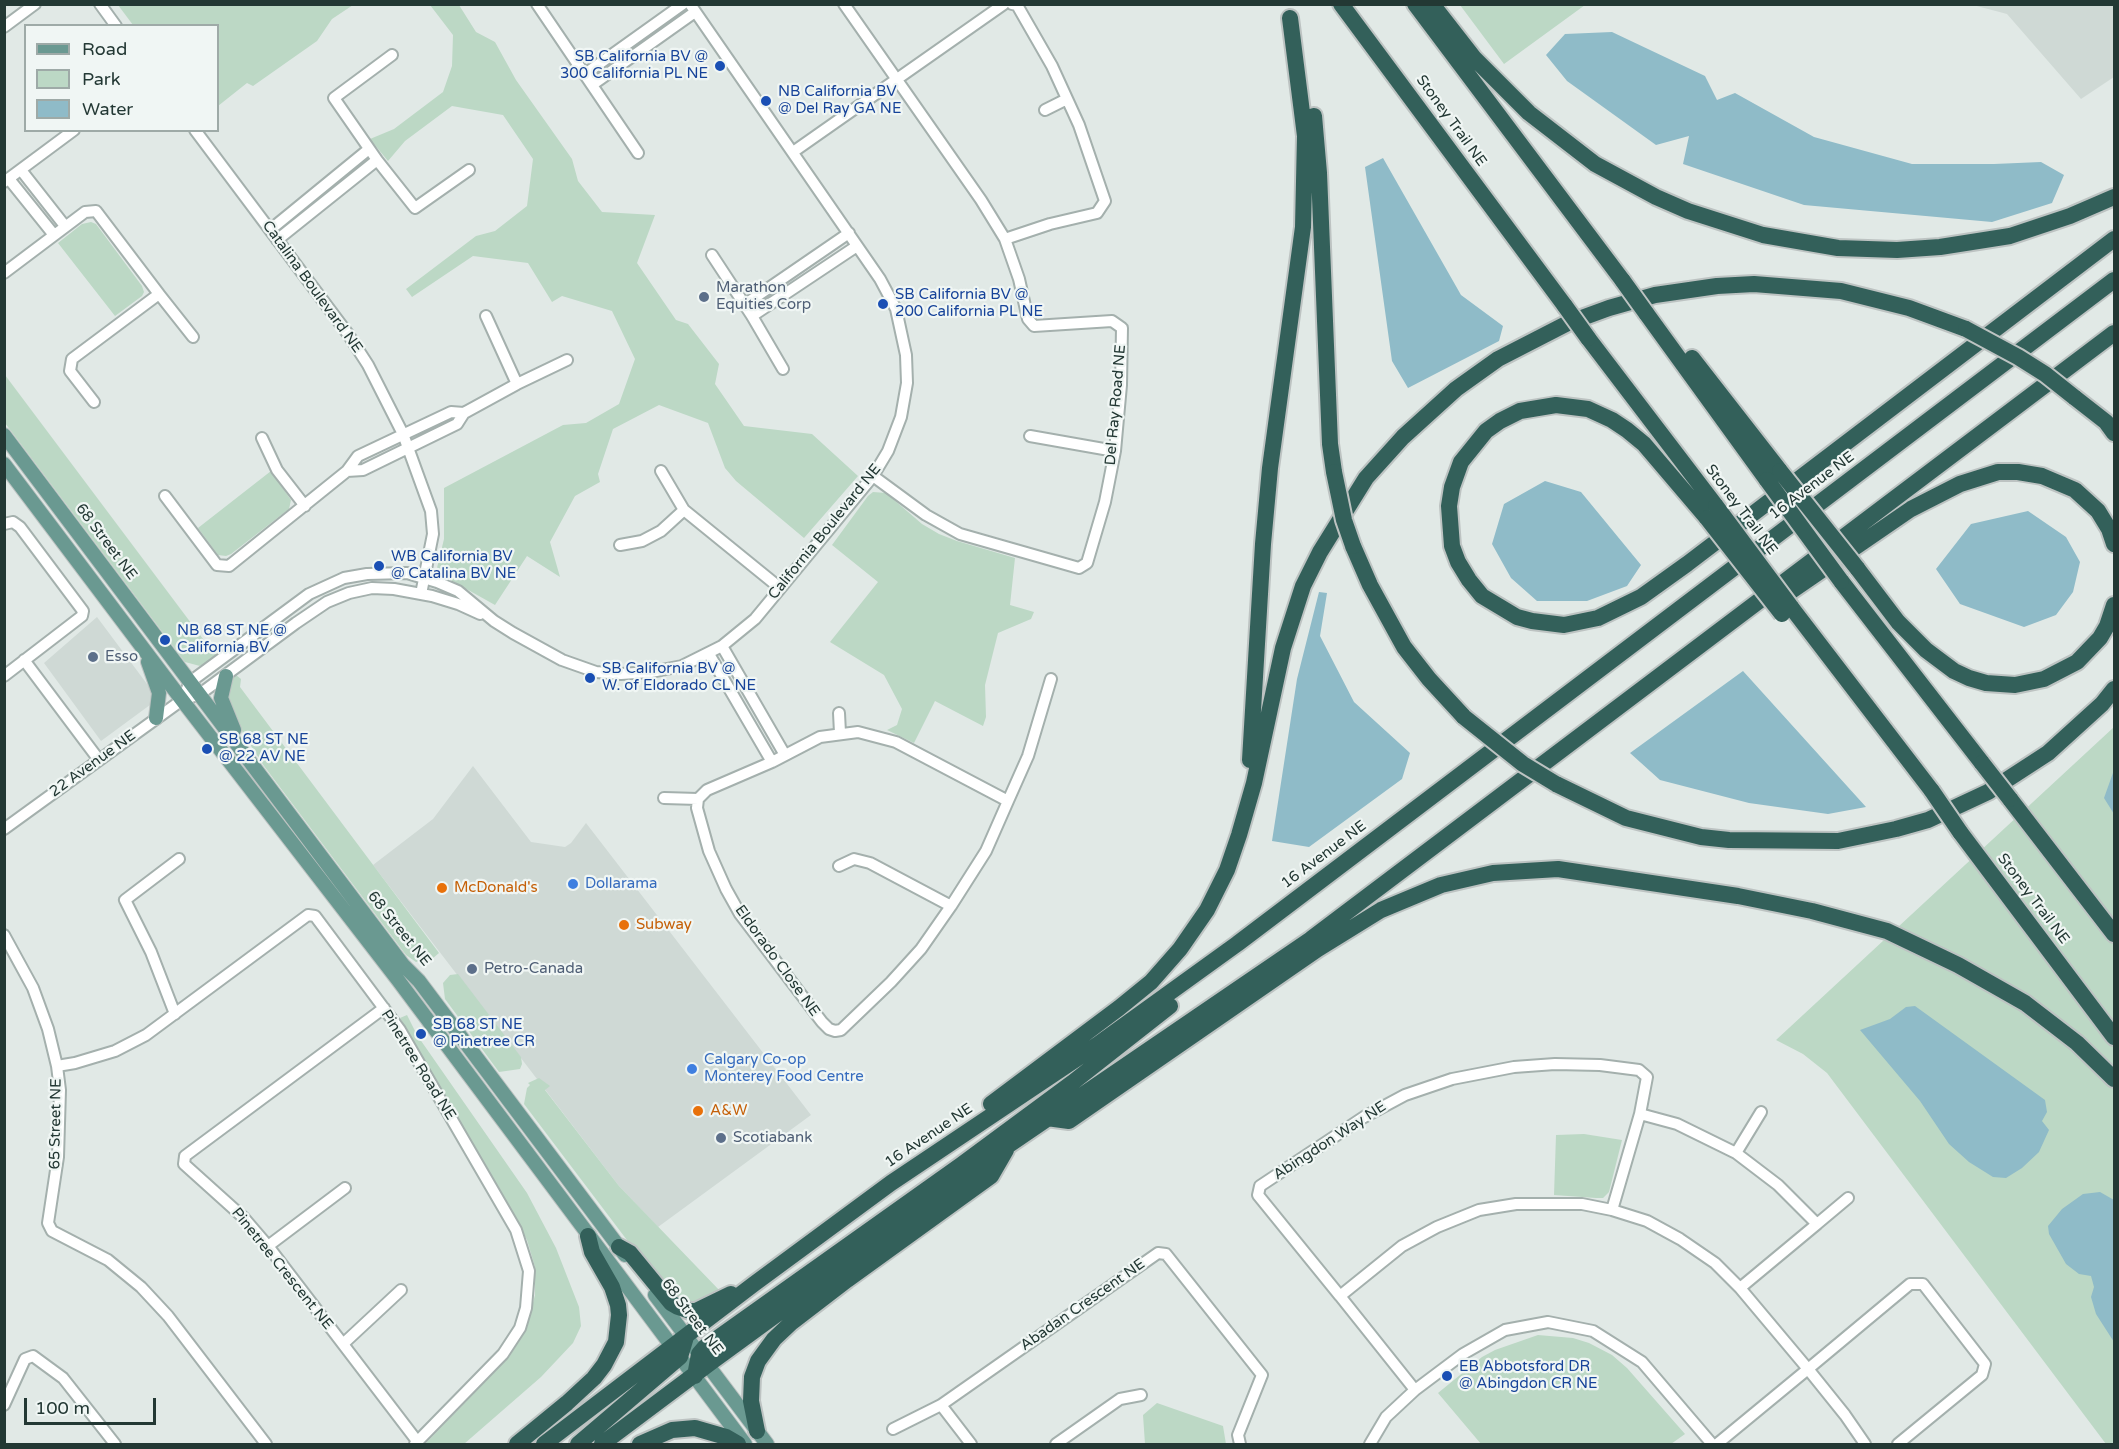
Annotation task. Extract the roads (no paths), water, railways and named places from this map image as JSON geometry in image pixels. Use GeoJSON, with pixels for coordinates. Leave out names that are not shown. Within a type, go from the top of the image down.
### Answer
{"type":"FeatureCollection","features":[{"type":"Feature","properties":{"kind":"highway","name":"Stoney Trail NE"},"geometry":{"type":"LineString","coordinates":[[1341,4],[1565,306],[1712,512],[1786,611],[1926,791],[1930,803],[1948,815],[2115,1037]]}},
{"type":"Feature","properties":{"kind":"highway"},"geometry":{"type":"LineString","coordinates":[[1415,4],[1606,258],[1628,281],[1651,311],[1773,476],[1841,580],[2115,934]]}},
{"type":"Feature","properties":{"kind":"highway"},"geometry":{"type":"LineString","coordinates":[[1432,4],[1474,58],[1528,113],[1595,164],[1656,197],[1688,211],[1763,235],[1860,249],[1897,250],[1940,247],[2010,236],[2070,216],[2115,197]]}},
{"type":"Feature","properties":{"kind":"highway"},"geometry":{"type":"LineString","coordinates":[[1288,11],[1307,76],[1316,131],[1330,444],[1344,520],[1370,585],[1404,647],[1429,679],[1464,717],[1523,764],[1556,784],[1626,818],[1701,837],[1729,840],[1838,841],[1928,820],[1988,792],[2048,753],[2102,704],[2115,689]]}},
{"type":"Feature","properties":{"kind":"highway"},"geometry":{"type":"LineString","coordinates":[[1239,835],[1249,781],[1254,665],[1270,468],[1302,227],[1305,136],[1288,11]]}},
{"type":"Feature","properties":{"kind":"highway"},"geometry":{"type":"LineString","coordinates":[[1712,512],[1627,430],[1588,409],[1556,405],[1520,411],[1486,431],[1461,462],[1452,487],[1449,506],[1452,546],[1458,562],[1482,596],[1517,617],[1532,621],[1564,625],[1598,618],[1641,597],[1669,577],[2115,239]]}},
{"type":"Feature","properties":{"kind":"highway","name":"16 Avenue NE"},"geometry":{"type":"LineString","coordinates":[[544,1444],[680,1347],[754,1284],[891,1183],[1097,1045],[1237,944],[2115,280]]}},
{"type":"Feature","properties":{"kind":"highway"},"geometry":{"type":"LineString","coordinates":[[932,1155],[962,1125],[1073,1043],[1151,981],[1180,949],[1207,910],[1227,870],[1254,783],[1272,696],[1292,617],[1303,586],[1320,552],[1361,486],[1385,456],[1456,389],[1498,359],[1568,323],[1655,295],[1717,285],[1754,284],[1841,291],[1909,308],[1966,329],[2045,374],[2106,422],[2115,433]]}},
{"type":"Feature","properties":{"kind":"highway"},"geometry":{"type":"LineString","coordinates":[[704,1359],[1047,1118],[1311,939],[2115,333]]}},
{"type":"Feature","properties":{"kind":"highway"},"geometry":{"type":"LineString","coordinates":[[1735,620],[1751,619],[1911,509],[1960,484],[1998,472],[2043,476],[2075,490],[2098,511],[2115,544]]}},
{"type":"Feature","properties":{"kind":"highway"},"geometry":{"type":"LineString","coordinates":[[1773,476],[1857,568],[1898,622],[1933,656],[1954,671],[1969,678],[2015,685],[2044,679],[2078,662],[2100,638],[2115,605]]}},
{"type":"Feature","properties":{"kind":"highway"},"geometry":{"type":"LineString","coordinates":[[1047,1118],[1069,1120],[1318,949],[1381,910],[1442,885],[1493,873],[1558,869],[1738,896],[1812,911],[1887,932],[1958,965],[2025,1003],[2077,1043],[2115,1079]]}},
{"type":"Feature","properties":{"kind":"highway"},"geometry":{"type":"LineString","coordinates":[[602,1444],[695,1376],[704,1359],[705,1347],[1072,1083],[1189,990],[1237,944]]}},
{"type":"Feature","properties":{"kind":"highway"},"geometry":{"type":"LineString","coordinates":[[762,1438],[751,1401],[752,1377],[758,1361],[774,1340],[791,1323],[991,1176],[1009,1145]]}},
{"type":"Feature","properties":{"kind":"highway"},"geometry":{"type":"LineString","coordinates":[[517,1444],[594,1378],[616,1342],[618,1305],[612,1287],[592,1252],[588,1236]]}},
{"type":"Feature","properties":{"kind":"highway"},"geometry":{"type":"LineString","coordinates":[[619,1247],[630,1253],[671,1303],[690,1311],[703,1308],[754,1284]]}},
{"type":"Feature","properties":{"kind":"highway"},"geometry":{"type":"LineString","coordinates":[[578,1444],[680,1347]]}},
{"type":"Feature","properties":{"kind":"highway"},"geometry":{"type":"LineString","coordinates":[[640,1444],[685,1428],[710,1431],[738,1444]]}},
{"type":"Feature","properties":{"kind":"main road","name":"68 Street NE"},"geometry":{"type":"LineString","coordinates":[[4,435],[403,965],[419,981],[619,1247],[695,1376],[745,1444]]}},
{"type":"Feature","properties":{"kind":"main road","name":"68 Street NE"},"geometry":{"type":"LineString","coordinates":[[4,464],[398,980],[588,1236],[680,1347],[704,1359],[762,1438]]}},
{"type":"Feature","properties":{"kind":"main road"},"geometry":{"type":"LineString","coordinates":[[142,646],[159,693],[156,718]]}},
{"type":"Feature","properties":{"kind":"main road"},"geometry":{"type":"LineString","coordinates":[[226,676],[221,698],[245,754]]}},
{"type":"Feature","properties":{"kind":"street"},"geometry":{"type":"LineString","coordinates":[[4,27],[34,4]]}},
{"type":"Feature","properties":{"kind":"street"},"geometry":{"type":"LineString","coordinates":[[100,4],[115,24]]}},
{"type":"Feature","properties":{"kind":"street"},"geometry":{"type":"LineString","coordinates":[[537,4],[638,153]]}},
{"type":"Feature","properties":{"kind":"street"},"geometry":{"type":"LineString","coordinates":[[585,74],[683,4]]}},
{"type":"Feature","properties":{"kind":"street","name":"Del Ray Road NE"},"geometry":{"type":"LineString","coordinates":[[844,4],[981,200],[1005,239],[1019,279],[1028,319],[1035,326],[1112,321],[1122,328],[1121,385],[1115,451],[1105,502],[1087,563],[1079,568],[960,534],[926,515],[873,476]]}},
{"type":"Feature","properties":{"kind":"street"},"geometry":{"type":"LineString","coordinates":[[793,152],[1004,4]]}},
{"type":"Feature","properties":{"kind":"street"},"geometry":{"type":"LineString","coordinates":[[1005,239],[1050,224],[1097,213],[1105,201],[1079,125],[1067,99],[1017,5],[1012,4]]}},
{"type":"Feature","properties":{"kind":"street"},"geometry":{"type":"LineString","coordinates":[[592,85],[693,8]]}},
{"type":"Feature","properties":{"kind":"street","name":"California Boulevard NE"},"geometry":{"type":"LineString","coordinates":[[182,700],[200,694],[327,602],[349,593],[372,588],[394,588],[458,604],[494,621],[562,660],[596,672],[621,674],[651,672],[682,666],[722,646],[754,619],[873,476],[888,451],[901,417],[907,383],[906,355],[896,309],[880,279],[849,233],[693,8]]}},
{"type":"Feature","properties":{"kind":"street"},"geometry":{"type":"LineString","coordinates":[[392,55],[334,98],[377,160],[415,208],[469,170]]}},
{"type":"Feature","properties":{"kind":"street"},"geometry":{"type":"LineString","coordinates":[[1045,110],[1067,99]]}},
{"type":"Feature","properties":{"kind":"street"},"geometry":{"type":"LineString","coordinates":[[54,235],[7,181],[71,132]]}},
{"type":"Feature","properties":{"kind":"street","name":"Catalina Boulevard NE"},"geometry":{"type":"LineString","coordinates":[[196,132],[348,334],[368,365],[410,447],[431,511],[433,534],[421,594]]}},
{"type":"Feature","properties":{"kind":"street"},"geometry":{"type":"LineString","coordinates":[[270,230],[369,149]]}},
{"type":"Feature","properties":{"kind":"street"},"geometry":{"type":"LineString","coordinates":[[277,240],[377,160]]}},
{"type":"Feature","properties":{"kind":"street"},"geometry":{"type":"LineString","coordinates":[[21,170],[65,226]]}},
{"type":"Feature","properties":{"kind":"street"},"geometry":{"type":"LineString","coordinates":[[4,273],[85,212],[96,211],[193,337]]}},
{"type":"Feature","properties":{"kind":"street"},"geometry":{"type":"LineString","coordinates":[[744,305],[849,233]]}},
{"type":"Feature","properties":{"kind":"street"},"geometry":{"type":"LineString","coordinates":[[752,316],[857,246]]}},
{"type":"Feature","properties":{"kind":"street"},"geometry":{"type":"LineString","coordinates":[[711,255],[752,316],[783,369]]}},
{"type":"Feature","properties":{"kind":"street"},"geometry":{"type":"LineString","coordinates":[[94,402],[70,371],[72,359],[159,294]]}},
{"type":"Feature","properties":{"kind":"street"},"geometry":{"type":"LineString","coordinates":[[486,316],[517,384]]}},
{"type":"Feature","properties":{"kind":"street"},"geometry":{"type":"LineString","coordinates":[[347,471],[363,470],[457,424],[464,413],[567,360]]}},
{"type":"Feature","properties":{"kind":"street"},"geometry":{"type":"LineString","coordinates":[[165,496],[217,565],[229,566],[347,471],[358,456],[451,412],[464,413]]}},
{"type":"Feature","properties":{"kind":"street"},"geometry":{"type":"LineString","coordinates":[[1030,436],[1115,451]]}},
{"type":"Feature","properties":{"kind":"street"},"geometry":{"type":"LineString","coordinates":[[262,438],[277,470],[305,506]]}},
{"type":"Feature","properties":{"kind":"street"},"geometry":{"type":"LineString","coordinates":[[661,471],[684,510],[780,588]]}},
{"type":"Feature","properties":{"kind":"street"},"geometry":{"type":"LineString","coordinates":[[620,545],[642,541],[652,536],[684,510]]}},
{"type":"Feature","properties":{"kind":"street"},"geometry":{"type":"LineString","coordinates":[[4,676],[82,616],[83,611],[20,527],[9,523]]}},
{"type":"Feature","properties":{"kind":"street","name":"California Boulevard NE"},"geometry":{"type":"LineString","coordinates":[[182,700],[190,682],[288,609],[321,588],[344,578],[367,574],[407,573],[425,577],[458,591],[494,621]]}},
{"type":"Feature","properties":{"kind":"street"},"geometry":{"type":"LineString","coordinates":[[722,646],[785,755]]}},
{"type":"Feature","properties":{"kind":"street"},"geometry":{"type":"LineString","coordinates":[[709,654],[772,762]]}},
{"type":"Feature","properties":{"kind":"street"},"geometry":{"type":"LineString","coordinates":[[24,660],[99,760]]}},
{"type":"Feature","properties":{"kind":"street","name":"Eldorado Close NE"},"geometry":{"type":"LineString","coordinates":[[698,799],[699,820],[709,851],[740,914],[829,1029],[835,1031],[846,1027],[921,949],[986,851],[1028,756],[1051,679]]}},
{"type":"Feature","properties":{"kind":"street","name":"22 Avenue NE"},"geometry":{"type":"LineString","coordinates":[[4,829],[182,700]]}},
{"type":"Feature","properties":{"kind":"street"},"geometry":{"type":"LineString","coordinates":[[839,713],[840,733]]}},
{"type":"Feature","properties":{"kind":"street"},"geometry":{"type":"LineString","coordinates":[[664,798],[698,799],[707,790],[772,762],[820,737],[858,732],[896,742],[1008,801]]}},
{"type":"Feature","properties":{"kind":"street"},"geometry":{"type":"LineString","coordinates":[[175,1014],[151,952],[125,900],[179,859]]}},
{"type":"Feature","properties":{"kind":"street"},"geometry":{"type":"LineString","coordinates":[[839,866],[854,859],[870,863],[951,906]]}},
{"type":"Feature","properties":{"kind":"street","name":"Pinetree Road NE"},"geometry":{"type":"LineString","coordinates":[[57,1066],[115,1051],[146,1035],[308,915],[315,916],[400,1030],[516,1230],[529,1271],[526,1308],[520,1328],[503,1354],[416,1443]]}},
{"type":"Feature","properties":{"kind":"street","name":"65 Street NE"},"geometry":{"type":"LineString","coordinates":[[4,935],[33,988],[48,1029],[57,1066],[60,1090],[58,1157],[48,1223],[52,1232],[108,1260],[141,1287],[168,1316],[266,1444]]}},
{"type":"Feature","properties":{"kind":"street","name":"Pinetree Crescent NE"},"geometry":{"type":"LineString","coordinates":[[384,1008],[185,1156],[184,1164],[244,1218],[268,1246],[416,1443]]}},
{"type":"Feature","properties":{"kind":"street","name":"Abingdon Way NE"},"geometry":{"type":"LineString","coordinates":[[1340,1296],[1258,1195],[1260,1186],[1364,1117],[1405,1095],[1452,1078],[1514,1067],[1555,1064],[1600,1065],[1639,1070],[1647,1077],[1640,1114],[1612,1210]]}},
{"type":"Feature","properties":{"kind":"street"},"geometry":{"type":"LineString","coordinates":[[1736,1153],[1761,1112]]}},
{"type":"Feature","properties":{"kind":"street"},"geometry":{"type":"LineString","coordinates":[[1640,1114],[1677,1124],[1736,1153],[1778,1185],[1816,1224]]}},
{"type":"Feature","properties":{"kind":"street"},"geometry":{"type":"LineString","coordinates":[[268,1246],[345,1188]]}},
{"type":"Feature","properties":{"kind":"street"},"geometry":{"type":"LineString","coordinates":[[1740,1288],[1848,1198]]}},
{"type":"Feature","properties":{"kind":"street"},"geometry":{"type":"LineString","coordinates":[[1415,1390],[1340,1296],[1402,1246],[1437,1227],[1479,1210],[1516,1204],[1582,1204],[1647,1221],[1680,1239],[1715,1263],[1740,1288],[1808,1369],[1865,1444]]}},
{"type":"Feature","properties":{"kind":"street","name":"Abadan Crescent NE"},"geometry":{"type":"LineString","coordinates":[[941,1405],[1158,1252],[1166,1254],[1262,1375],[1238,1435],[1240,1444]]}},
{"type":"Feature","properties":{"kind":"street"},"geometry":{"type":"LineString","coordinates":[[1717,1444],[1910,1284],[1923,1284],[1984,1364],[1982,1375],[1898,1444]]}},
{"type":"Feature","properties":{"kind":"street"},"geometry":{"type":"LineString","coordinates":[[343,1344],[401,1290]]}},
{"type":"Feature","properties":{"kind":"street"},"geometry":{"type":"LineString","coordinates":[[1370,1444],[1386,1417],[1415,1390],[1463,1354],[1504,1330],[1548,1322],[1593,1331],[1642,1362],[1713,1444]]}},
{"type":"Feature","properties":{"kind":"street"},"geometry":{"type":"LineString","coordinates":[[4,1405],[26,1359],[33,1356],[63,1378],[115,1444]]}},
{"type":"Feature","properties":{"kind":"street"},"geometry":{"type":"LineString","coordinates":[[1056,1444],[1119,1399],[1141,1395]]}},
{"type":"Feature","properties":{"kind":"street"},"geometry":{"type":"LineString","coordinates":[[893,1429],[941,1405],[970,1444]]}},
{"type":"Feature","properties":{"kind":"water"},"geometry":{"type":"Polygon","coordinates":[[[1612,32],[1705,76],[1717,100],[1735,93],[1814,137],[1912,164],[2041,162],[2064,175],[2052,203],[1992,222],[1804,205],[1683,164],[1689,136],[1656,145],[1567,81],[1546,55],[1565,34],[1612,32]]]}},
{"type":"Feature","properties":{"kind":"water"},"geometry":{"type":"Polygon","coordinates":[[[1383,158],[1461,295],[1503,326],[1499,341],[1408,388],[1392,361],[1365,167],[1383,158]]]}},
{"type":"Feature","properties":{"kind":"water"},"geometry":{"type":"Polygon","coordinates":[[[1545,481],[1581,492],[1641,565],[1627,586],[1587,601],[1537,601],[1511,578],[1492,544],[1504,504],[1545,481]]]}},
{"type":"Feature","properties":{"kind":"water"},"geometry":{"type":"Polygon","coordinates":[[[2028,511],[2066,537],[2080,562],[2073,592],[2056,615],[2024,627],[1960,604],[1936,569],[1971,524],[2028,511]]]}},
{"type":"Feature","properties":{"kind":"water"},"geometry":{"type":"Polygon","coordinates":[[[1319,592],[1327,593],[1320,636],[1354,702],[1410,753],[1402,779],[1309,847],[1272,841],[1297,679],[1319,592]]]}},
{"type":"Feature","properties":{"kind":"water"},"geometry":{"type":"Polygon","coordinates":[[[1743,671],[1866,807],[1828,814],[1749,803],[1660,780],[1630,753],[1743,671]]]}},
{"type":"Feature","properties":{"kind":"water"},"geometry":{"type":"Polygon","coordinates":[[[2114,770],[2114,814],[2104,798],[2114,770]]]}},
{"type":"Feature","properties":{"kind":"water"},"geometry":{"type":"Polygon","coordinates":[[[1915,1006],[2045,1100],[2047,1112],[2042,1121],[2049,1130],[2039,1152],[2022,1168],[2006,1178],[1993,1177],[1969,1162],[1949,1144],[1920,1101],[1860,1030],[1890,1019],[1906,1007],[1915,1006]]]}},
{"type":"Feature","properties":{"kind":"water"},"geometry":{"type":"Polygon","coordinates":[[[2100,1192],[2114,1200],[2114,1342],[2096,1314],[2091,1297],[2094,1287],[2091,1276],[2079,1274],[2066,1264],[2049,1234],[2048,1226],[2062,1209],[2083,1194],[2100,1192]]]}},
{"type":"Feature","properties":{"kind":"place","name":"SB California BV @ 300 California PL NE"},"geometry":{"type":"Point","coordinates":[720,66]}},
{"type":"Feature","properties":{"kind":"place","name":"NB California BV @ Del Ray GA NE"},"geometry":{"type":"Point","coordinates":[766,101]}},
{"type":"Feature","properties":{"kind":"place","name":"Marathon Equities Corp"},"geometry":{"type":"Point","coordinates":[704,297]}},
{"type":"Feature","properties":{"kind":"place","name":"SB California BV @ 200 California PL NE"},"geometry":{"type":"Point","coordinates":[883,304]}},
{"type":"Feature","properties":{"kind":"place","name":"WB California BV @ Catalina BV NE"},"geometry":{"type":"Point","coordinates":[379,566]}},
{"type":"Feature","properties":{"kind":"place","name":"NB 68 ST NE @ California BV"},"geometry":{"type":"Point","coordinates":[165,640]}},
{"type":"Feature","properties":{"kind":"place","name":"Esso"},"geometry":{"type":"Point","coordinates":[93,657]}},
{"type":"Feature","properties":{"kind":"place","name":"SB California BV @ W. of Eldorado CL NE"},"geometry":{"type":"Point","coordinates":[590,678]}},
{"type":"Feature","properties":{"kind":"place","name":"SB 68 ST NE @ 22 AV NE"},"geometry":{"type":"Point","coordinates":[207,749]}},
{"type":"Feature","properties":{"kind":"place","name":"Dollarama"},"geometry":{"type":"Point","coordinates":[573,884]}},
{"type":"Feature","properties":{"kind":"place","name":"McDonald's"},"geometry":{"type":"Point","coordinates":[442,888]}},
{"type":"Feature","properties":{"kind":"place","name":"Subway"},"geometry":{"type":"Point","coordinates":[624,925]}},
{"type":"Feature","properties":{"kind":"place","name":"Petro-Canada"},"geometry":{"type":"Point","coordinates":[472,969]}},
{"type":"Feature","properties":{"kind":"place","name":"SB 68 ST NE @ Pinetree CR"},"geometry":{"type":"Point","coordinates":[421,1034]}},
{"type":"Feature","properties":{"kind":"place","name":"Calgary Co-op Monterey Food Centre"},"geometry":{"type":"Point","coordinates":[692,1069]}},
{"type":"Feature","properties":{"kind":"place","name":"A&W"},"geometry":{"type":"Point","coordinates":[698,1111]}},
{"type":"Feature","properties":{"kind":"place","name":"Scotiabank"},"geometry":{"type":"Point","coordinates":[721,1138]}},
{"type":"Feature","properties":{"kind":"place","name":"EB Abbotsford DR @ Abingdon CR NE"},"geometry":{"type":"Point","coordinates":[1447,1376]}}]}
